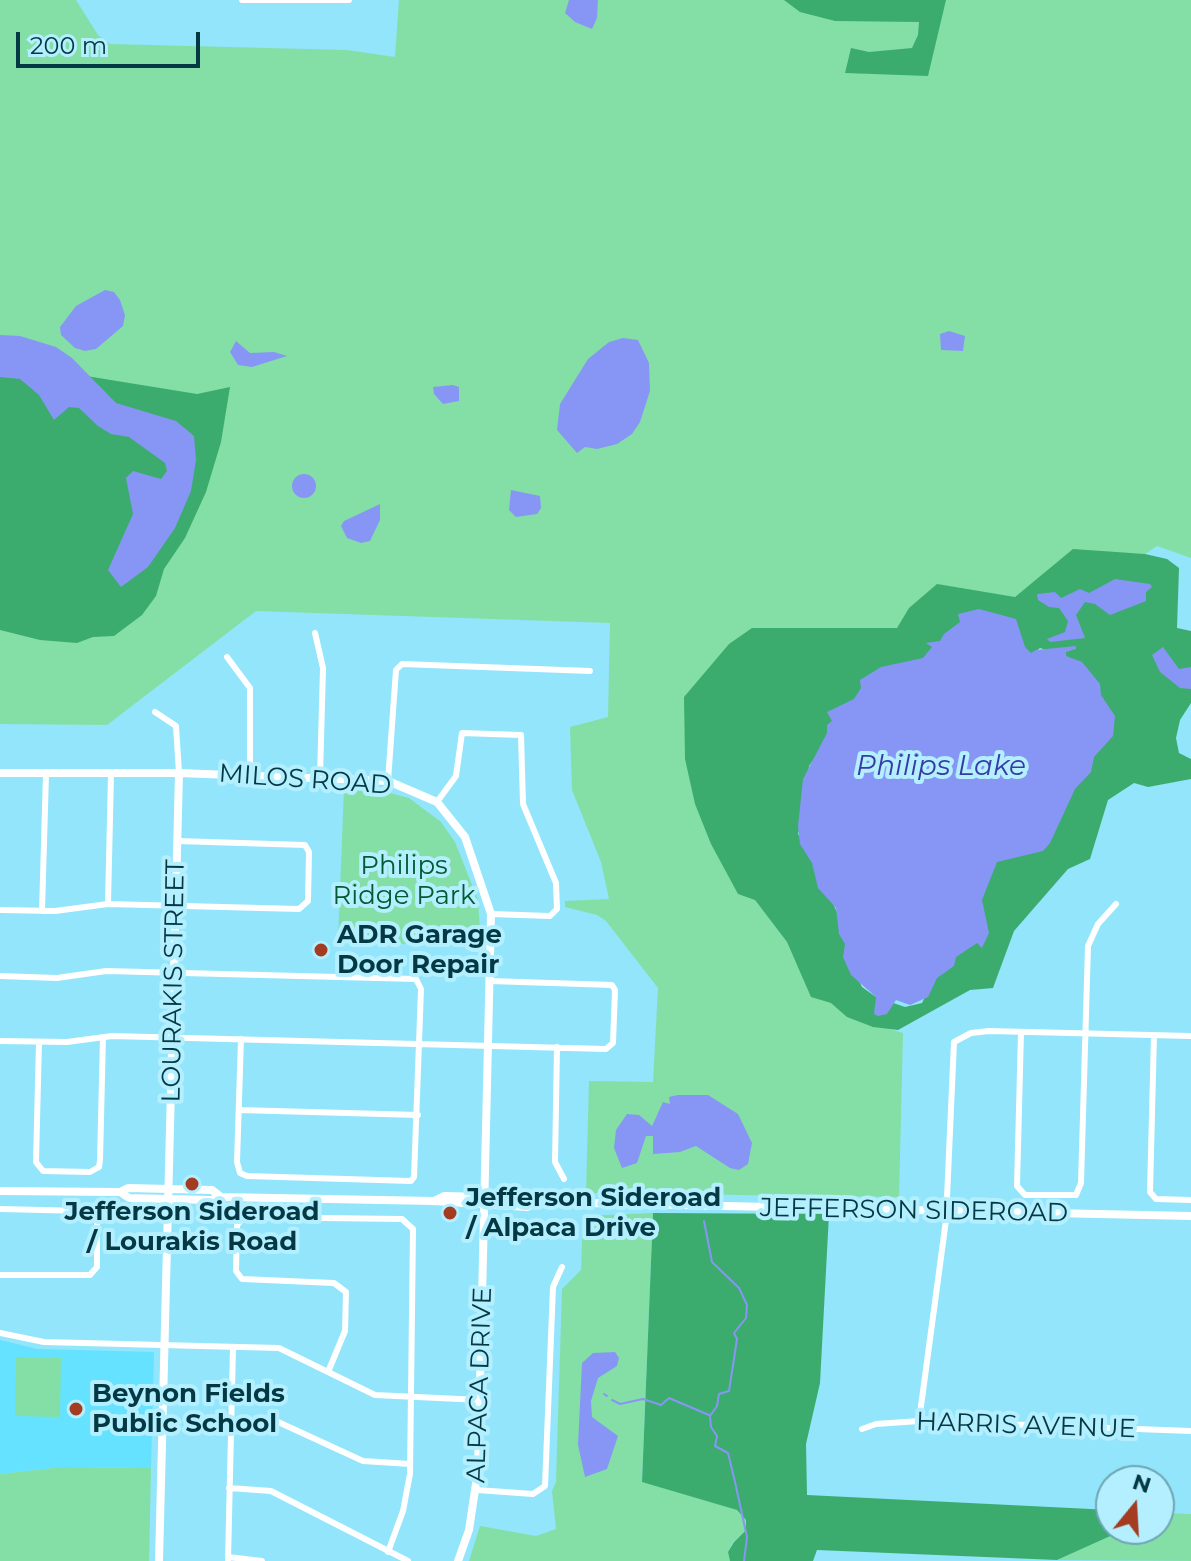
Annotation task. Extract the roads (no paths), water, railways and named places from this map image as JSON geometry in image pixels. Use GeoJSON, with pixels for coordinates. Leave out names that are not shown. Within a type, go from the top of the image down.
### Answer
{"type":"FeatureCollection","features":[{"type":"Feature","properties":{"kind":"street"},"geometry":{"type":"LineString","coordinates":[[242,0],[349,0]]}},
{"type":"Feature","properties":{"kind":"street"},"geometry":{"type":"LineString","coordinates":[[315,633],[323,668],[320,776]]}},
{"type":"Feature","properties":{"kind":"street"},"geometry":{"type":"LineString","coordinates":[[227,657],[250,688],[250,774]]}},
{"type":"Feature","properties":{"kind":"street"},"geometry":{"type":"LineString","coordinates":[[388,781],[396,670],[402,664],[590,671]]}},
{"type":"Feature","properties":{"kind":"street"},"geometry":{"type":"LineString","coordinates":[[155,712],[176,726],[179,773]]}},
{"type":"Feature","properties":{"kind":"street"},"geometry":{"type":"LineString","coordinates":[[437,802],[456,776],[462,733],[521,735],[523,804],[556,883],[557,909],[550,916],[491,914]]}},
{"type":"Feature","properties":{"kind":"street","name":"MILOS ROAD"},"geometry":{"type":"LineString","coordinates":[[0,773],[320,776],[388,781],[437,802],[465,837],[491,914],[484,1201]]}},
{"type":"Feature","properties":{"kind":"street","name":"LOURAKIS STREET"},"geometry":{"type":"LineString","coordinates":[[159,1561],[179,773]]}},
{"type":"Feature","properties":{"kind":"street"},"geometry":{"type":"LineString","coordinates":[[42,911],[46,774]]}},
{"type":"Feature","properties":{"kind":"street"},"geometry":{"type":"LineString","coordinates":[[108,904],[111,775]]}},
{"type":"Feature","properties":{"kind":"street"},"geometry":{"type":"LineString","coordinates":[[0,910],[42,911],[108,904],[299,909],[308,901],[309,852],[305,845],[177,841]]}},
{"type":"Feature","properties":{"kind":"street"},"geometry":{"type":"LineString","coordinates":[[1021,1032],[1017,1186],[1025,1195],[1072,1197],[1079,1193],[1081,1183],[1088,946],[1098,924],[1116,904]]}},
{"type":"Feature","properties":{"kind":"street"},"geometry":{"type":"LineString","coordinates":[[0,976],[57,978],[106,971],[416,979],[421,989],[420,1044],[416,1172],[411,1181],[243,1175],[237,1162],[241,1039]]}},
{"type":"Feature","properties":{"kind":"street"},"geometry":{"type":"LineString","coordinates":[[0,1041],[172,1037],[557,1047],[610,1046],[614,1038],[615,990],[612,985],[490,981]]}},
{"type":"Feature","properties":{"kind":"street"},"geometry":{"type":"LineString","coordinates":[[919,1421],[946,1211],[952,1045],[971,1033],[1191,1036]]}},
{"type":"Feature","properties":{"kind":"street"},"geometry":{"type":"LineString","coordinates":[[1154,1035],[1150,1192],[1156,1199],[1191,1200]]}},
{"type":"Feature","properties":{"kind":"street"},"geometry":{"type":"LineString","coordinates":[[39,1042],[36,1162],[43,1171],[90,1172],[99,1167],[100,1160],[103,1037]]}},
{"type":"Feature","properties":{"kind":"street"},"geometry":{"type":"LineString","coordinates":[[557,1047],[555,1162],[564,1179]]}},
{"type":"Feature","properties":{"kind":"street"},"geometry":{"type":"LineString","coordinates":[[239,1110],[418,1115]]}},
{"type":"Feature","properties":{"kind":"street","name":"JEFFERSON SIDEROAD"},"geometry":{"type":"LineString","coordinates":[[0,1191],[120,1192],[128,1188],[168,1194],[212,1190],[221,1197],[484,1201],[527,1207],[540,1202],[1191,1216]]}},
{"type":"Feature","properties":{"kind":"street","name":"ALPACA DRIVE"},"geometry":{"type":"LineString","coordinates":[[458,1561],[477,1490],[484,1201]]}},
{"type":"Feature","properties":{"kind":"street"},"geometry":{"type":"LineString","coordinates":[[0,1209],[91,1213],[97,1221],[97,1267],[90,1275],[0,1275]]}},
{"type":"Feature","properties":{"kind":"street"},"geometry":{"type":"LineString","coordinates":[[328,1372],[343,1340],[346,1292],[334,1283],[242,1279],[236,1271],[237,1225],[244,1217],[402,1219],[411,1225],[410,1464],[403,1511],[388,1552]]}},
{"type":"Feature","properties":{"kind":"street"},"geometry":{"type":"LineString","coordinates":[[477,1490],[533,1494],[545,1486],[553,1287],[562,1267]]}},
{"type":"Feature","properties":{"kind":"street"},"geometry":{"type":"LineString","coordinates":[[0,1333],[44,1342],[279,1348],[375,1395],[480,1400]]}},
{"type":"Feature","properties":{"kind":"street"},"geometry":{"type":"LineString","coordinates":[[233,1347],[228,1559],[262,1561]]}},
{"type":"Feature","properties":{"kind":"street"},"geometry":{"type":"LineString","coordinates":[[231,1421],[276,1421],[347,1456],[363,1461],[410,1464]]}},
{"type":"Feature","properties":{"kind":"street","name":"HARRIS AVENUE"},"geometry":{"type":"LineString","coordinates":[[862,1429],[876,1424],[919,1421],[1191,1431]]}},
{"type":"Feature","properties":{"kind":"street"},"geometry":{"type":"LineString","coordinates":[[229,1488],[271,1491],[408,1561]]}},
{"type":"Feature","properties":{"kind":"water"},"geometry":{"type":"Polygon","coordinates":[[[569,0],[598,0],[597,18],[592,29],[575,22],[565,13],[569,0]]]}},
{"type":"Feature","properties":{"kind":"water"},"geometry":{"type":"Polygon","coordinates":[[[105,290],[114,292],[120,300],[125,315],[123,326],[96,349],[85,351],[75,348],[61,335],[60,327],[76,306],[105,290]]]}},
{"type":"Feature","properties":{"kind":"water"},"geometry":{"type":"Polygon","coordinates":[[[949,331],[965,336],[963,351],[941,350],[940,334],[949,331]]]}},
{"type":"Feature","properties":{"kind":"water"},"geometry":{"type":"Polygon","coordinates":[[[0,335],[20,336],[56,347],[72,358],[116,403],[176,421],[194,436],[196,460],[191,491],[175,528],[148,567],[121,587],[108,570],[133,514],[126,478],[133,471],[161,479],[167,471],[165,463],[129,437],[111,434],[98,426],[79,408],[69,407],[54,420],[39,395],[20,379],[0,377],[0,335]]]}},
{"type":"Feature","properties":{"kind":"water"},"geometry":{"type":"Polygon","coordinates":[[[623,338],[638,340],[649,363],[650,391],[640,422],[632,434],[617,444],[597,449],[585,447],[577,453],[557,430],[560,404],[588,359],[609,342],[623,338]]]}},
{"type":"Feature","properties":{"kind":"water"},"geometry":{"type":"Polygon","coordinates":[[[236,341],[250,353],[274,352],[287,356],[252,367],[238,365],[230,352],[236,341]]]}},
{"type":"Feature","properties":{"kind":"water"},"geometry":{"type":"Polygon","coordinates":[[[433,387],[459,387],[459,401],[443,404],[434,394],[433,387]]]}},
{"type":"Feature","properties":{"kind":"water"},"geometry":{"type":"Polygon","coordinates":[[[304,474],[315,481],[316,486],[309,497],[304,498],[293,491],[292,486],[299,475],[304,474]]]}},
{"type":"Feature","properties":{"kind":"water"},"geometry":{"type":"Polygon","coordinates":[[[511,490],[540,496],[541,508],[537,514],[516,517],[509,510],[511,490]]]}},
{"type":"Feature","properties":{"kind":"water"},"geometry":{"type":"Polygon","coordinates":[[[380,504],[380,520],[370,541],[361,543],[347,538],[341,526],[344,521],[380,504]]]}},
{"type":"Feature","properties":{"kind":"water"},"geometry":{"type":"Polygon","coordinates":[[[1115,579],[1150,584],[1152,587],[1146,592],[1146,601],[1110,615],[1095,604],[1085,602],[1076,615],[1085,638],[1050,642],[1047,639],[1065,632],[1068,621],[1059,608],[1049,607],[1038,600],[1037,594],[1055,592],[1061,598],[1080,589],[1089,593],[1115,579]]]}},
{"type":"Feature","properties":{"kind":"water","name":"Philips Lake"},"geometry":{"type":"Polygon","coordinates":[[[979,609],[1016,619],[1025,647],[1031,653],[1076,646],[1076,649],[1066,652],[1066,656],[1082,662],[1100,684],[1101,695],[1115,716],[1113,736],[1094,757],[1091,772],[1075,789],[1050,843],[1043,851],[997,862],[982,900],[989,933],[982,948],[977,943],[956,957],[954,966],[937,978],[928,997],[910,1005],[896,1000],[887,1014],[878,1016],[874,1014],[876,997],[851,975],[843,957],[845,944],[839,934],[836,908],[818,888],[812,863],[800,844],[798,826],[803,779],[827,733],[827,725],[832,721],[827,712],[854,699],[861,688],[860,680],[881,667],[923,658],[932,647],[926,643],[940,641],[960,622],[958,614],[979,609]]]}},
{"type":"Feature","properties":{"kind":"water"},"geometry":{"type":"Polygon","coordinates":[[[1163,647],[1179,669],[1191,667],[1191,689],[1180,688],[1160,672],[1152,655],[1163,647]]]}},
{"type":"Feature","properties":{"kind":"water"},"geometry":{"type":"Polygon","coordinates":[[[708,1095],[738,1114],[752,1143],[748,1164],[739,1170],[730,1168],[696,1146],[680,1152],[653,1154],[653,1136],[646,1136],[637,1163],[622,1168],[614,1148],[616,1130],[627,1114],[639,1115],[652,1126],[663,1102],[670,1104],[669,1097],[708,1095]]]}},
{"type":"Feature","properties":{"kind":"water"},"geometry":{"type":"Polygon","coordinates":[[[615,1352],[619,1358],[617,1366],[598,1378],[591,1401],[592,1417],[618,1436],[607,1469],[585,1477],[578,1445],[582,1363],[593,1353],[615,1352]]]}},
{"type":"Feature","properties":{"kind":"waterway"},"geometry":{"type":"LineString","coordinates":[[704,1221],[712,1262],[739,1288],[747,1305],[746,1318],[734,1333],[737,1339],[729,1391],[719,1394],[717,1406],[710,1416],[711,1427],[717,1436],[715,1446],[728,1453],[735,1482],[747,1537],[744,1561]]}},
{"type":"Feature","properties":{"kind":"waterway"},"geometry":{"type":"LineString","coordinates":[[612,1400],[620,1404],[643,1399],[661,1405],[669,1398],[709,1415]]}},
{"type":"Feature","properties":{"kind":"place","name":"ADR Garage Door Repair"},"geometry":{"type":"Point","coordinates":[321,950]}},
{"type":"Feature","properties":{"kind":"place","name":"Jefferson Sideroad / Lourakis Road"},"geometry":{"type":"Point","coordinates":[192,1184]}},
{"type":"Feature","properties":{"kind":"place","name":"Jefferson Sideroad / Alpaca Drive"},"geometry":{"type":"Point","coordinates":[450,1213]}},
{"type":"Feature","properties":{"kind":"place","name":"Beynon Fields Public School"},"geometry":{"type":"Point","coordinates":[76,1409]}},
{"type":"Feature","properties":{"kind":"park label","name":"Philips Ridge Park"},"geometry":{"type":"Point","coordinates":[404,881]}}]}
